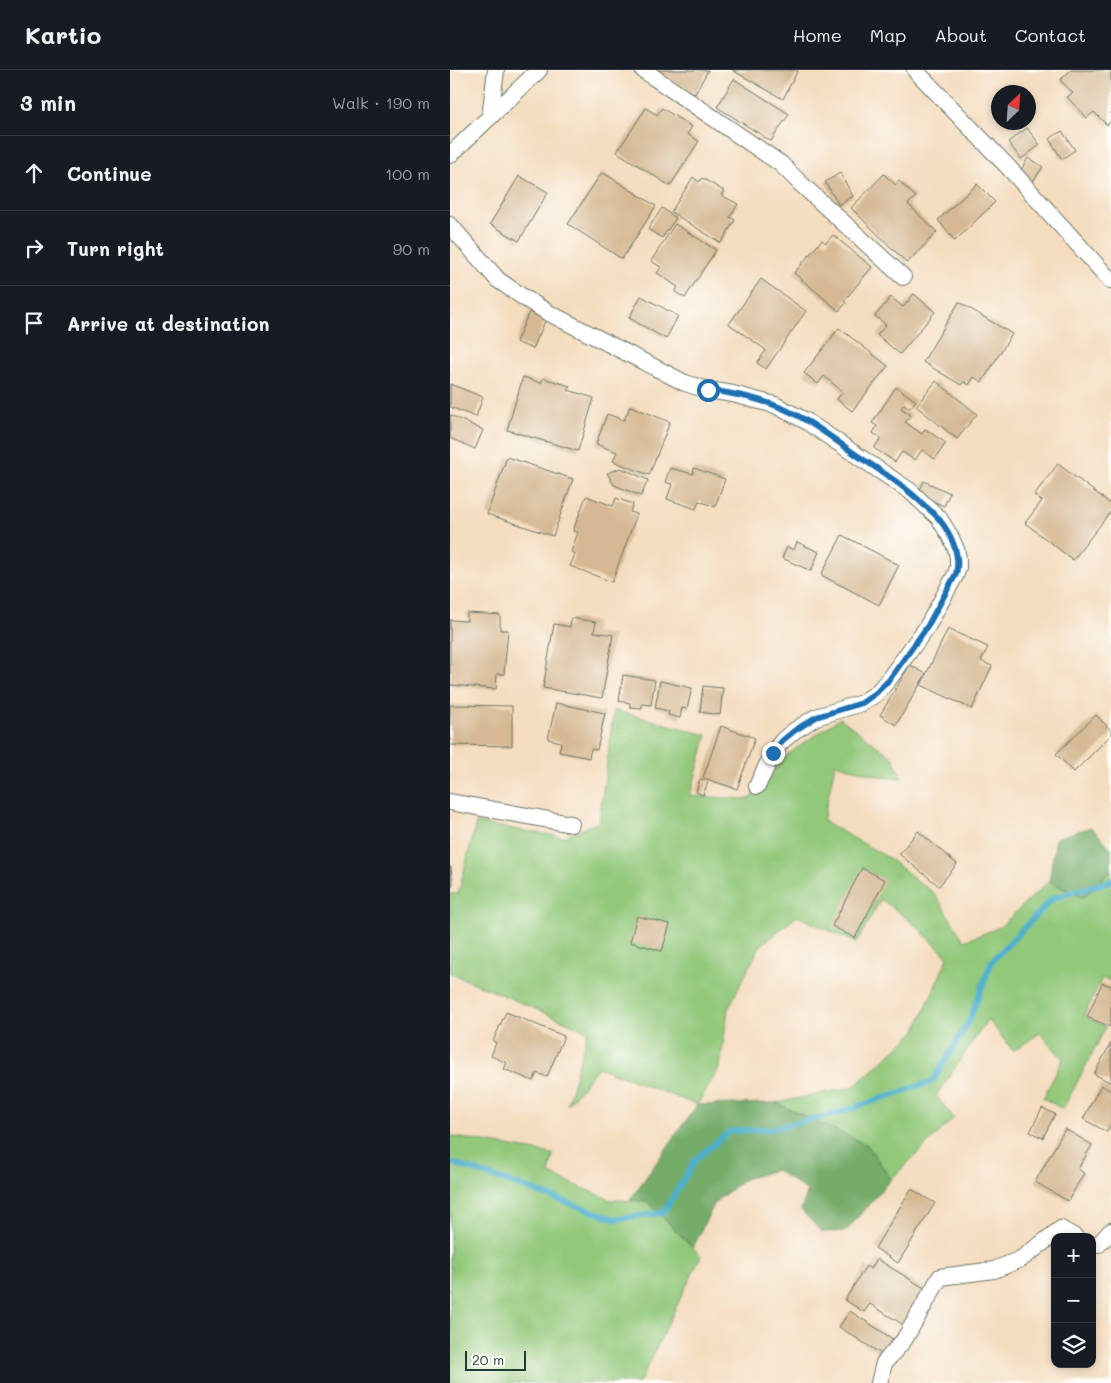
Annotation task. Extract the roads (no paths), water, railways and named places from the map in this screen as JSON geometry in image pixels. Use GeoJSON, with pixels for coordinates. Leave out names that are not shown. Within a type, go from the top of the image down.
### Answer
{"type":"FeatureCollection","features":[{"type":"Feature","properties":{"kind":"street"},"geometry":{"type":"LineString","coordinates":[[490,117],[496,70]]}},
{"type":"Feature","properties":{"kind":"street"},"geometry":{"type":"LineString","coordinates":[[450,155],[539,70]]}},
{"type":"Feature","properties":{"kind":"street"},"geometry":{"type":"LineString","coordinates":[[643,70],[782,164],[800,183],[903,277]]}},
{"type":"Feature","properties":{"kind":"street"},"geometry":{"type":"LineString","coordinates":[[915,70],[1010,169],[1110,280]]}},
{"type":"Feature","properties":{"kind":"street"},"geometry":{"type":"LineString","coordinates":[[450,225],[498,280],[547,312],[685,383],[775,406],[806,421],[910,491],[939,518],[950,536],[958,558],[956,574],[927,627],[889,680],[862,703],[816,717],[794,731],[782,741],[773,753],[757,786]]}},
{"type":"Feature","properties":{"kind":"street"},"geometry":{"type":"LineString","coordinates":[[450,802],[571,824]]}},
{"type":"Feature","properties":{"kind":"street"},"geometry":{"type":"LineString","coordinates":[[1056,1233],[1061,1229],[1068,1233]]}},
{"type":"Feature","properties":{"kind":"street"},"geometry":{"type":"LineString","coordinates":[[1096,1244],[1111,1230]]}},
{"type":"Feature","properties":{"kind":"street"},"geometry":{"type":"LineString","coordinates":[[879,1383],[884,1364],[904,1340],[940,1277],[994,1270],[1022,1259],[1051,1237]]}},
{"type":"Feature","properties":{"kind":"waterway"},"geometry":{"type":"LineString","coordinates":[[450,1162],[615,1219],[663,1213],[696,1159],[730,1131],[771,1129],[838,1113],[933,1081],[969,1021],[992,961],[1053,898],[1111,881]]}}]}
